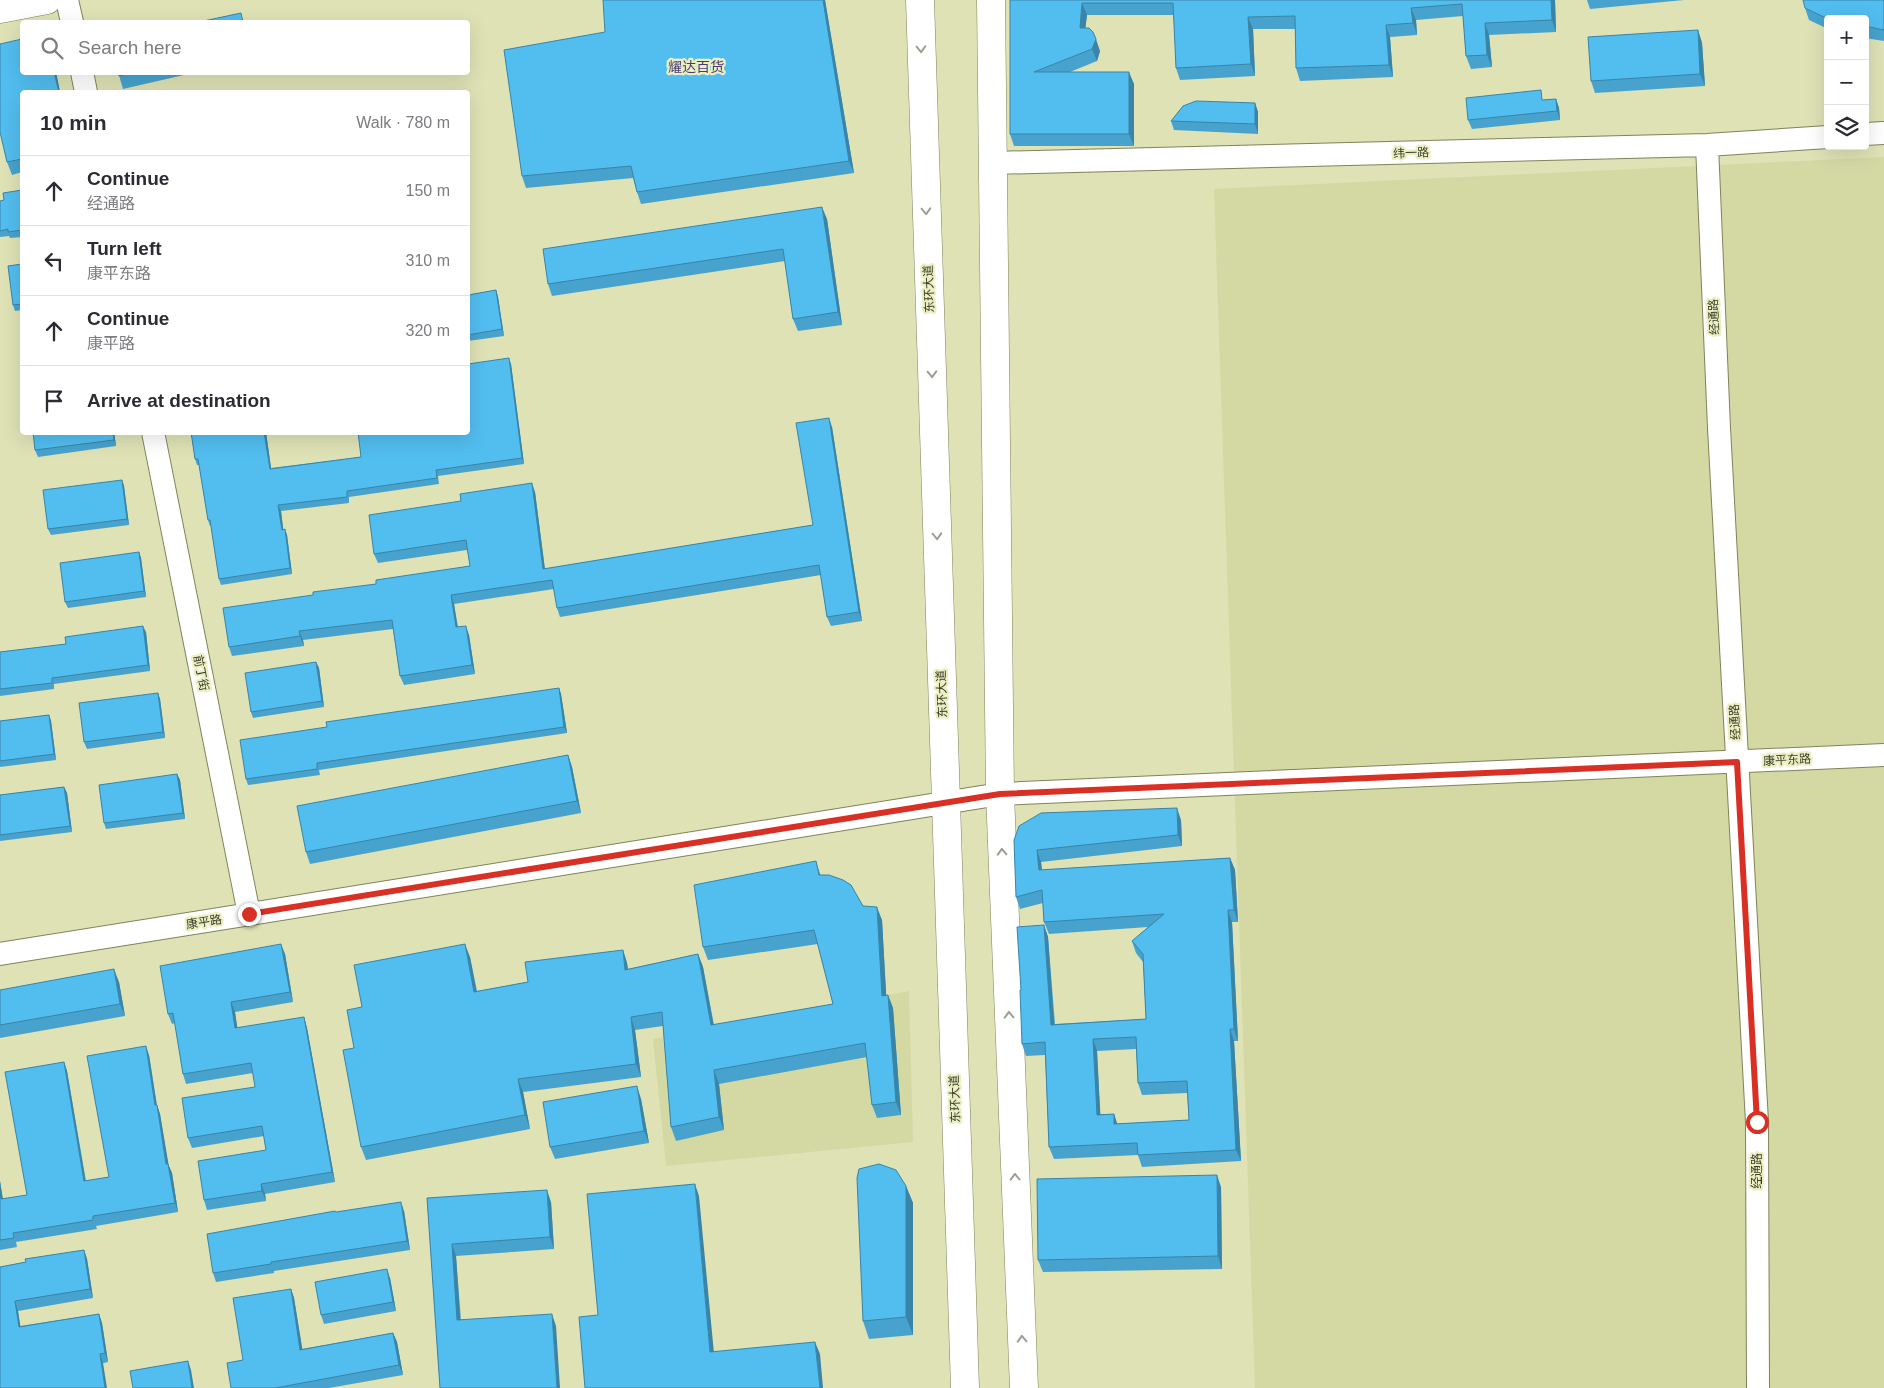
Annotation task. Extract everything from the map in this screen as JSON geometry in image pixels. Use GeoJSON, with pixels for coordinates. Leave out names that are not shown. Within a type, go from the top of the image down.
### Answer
{"type":"FeatureCollection","features":[{"type":"Feature","properties":{"kind":"main road"},"geometry":{"type":"LineString","coordinates":[[0,9],[47,0]]}},
{"type":"Feature","properties":{"kind":"main road","name":"东环大道"},"geometry":{"type":"LineString","coordinates":[[920,0],[965,1388]]}},
{"type":"Feature","properties":{"kind":"main road"},"geometry":{"type":"LineString","coordinates":[[993,3],[1000,794],[1024,1388]]}},
{"type":"Feature","properties":{"kind":"street"},"geometry":{"type":"LineString","coordinates":[[67,0],[72,20]]}},
{"type":"Feature","properties":{"kind":"street"},"geometry":{"type":"LineString","coordinates":[[83,75],[86,90]]}},
{"type":"Feature","properties":{"kind":"street"},"geometry":{"type":"LineString","coordinates":[[1869,134],[1884,133]]}},
{"type":"Feature","properties":{"kind":"street","name":"纬一路"},"geometry":{"type":"LineString","coordinates":[[993,163],[1707,145],[1824,137]]}},
{"type":"Feature","properties":{"kind":"street","name":"经通路"},"geometry":{"type":"LineString","coordinates":[[1707,145],[1718,419],[1757,1122],[1758,1388]]}},
{"type":"Feature","properties":{"kind":"street","name":"前丁街"},"geometry":{"type":"LineString","coordinates":[[154,435],[249,914]]}},
{"type":"Feature","properties":{"kind":"street","name":"康平东路"},"geometry":{"type":"LineString","coordinates":[[1000,794],[1884,755]]}},
{"type":"Feature","properties":{"kind":"street","name":"康平路"},"geometry":{"type":"LineString","coordinates":[[0,954],[1000,794]]}},
{"type":"Feature","properties":{"kind":"shaded area"},"geometry":{"type":"Polygon","coordinates":[[[1884,157],[1884,1388],[1255,1388],[1214,189],[1884,157]]]}},
{"type":"Feature","properties":{"kind":"shaded area"},"geometry":{"type":"Polygon","coordinates":[[[909,991],[913,1142],[666,1166],[653,1039],[909,991]]]}},
{"type":"Feature","properties":{"kind":"building","name":"耀达百货"},"geometry":{"type":"Polygon","coordinates":[[[603,0],[823,0],[849,161],[637,192],[631,166],[522,176],[504,50],[605,32],[603,0]]]}},
{"type":"Feature","properties":{"kind":"building"},"geometry":{"type":"Polygon","coordinates":[[[1010,0],[1551,0],[1552,20],[1485,23],[1487,55],[1466,56],[1462,4],[1411,8],[1413,23],[1386,25],[1389,65],[1296,68],[1295,16],[1248,17],[1251,64],[1176,68],[1173,3],[1082,3],[1080,28],[1089,28],[1093,32],[1096,39],[1092,49],[1034,72],[1129,72],[1129,134],[1010,134],[1010,0]]]}},
{"type":"Feature","properties":{"kind":"building"},"geometry":{"type":"Polygon","coordinates":[[[1803,0],[1884,0],[1884,30],[1869,27],[1869,15],[1824,15],[1824,17],[1805,8],[1803,0]]]}},
{"type":"Feature","properties":{"kind":"building"},"geometry":{"type":"Polygon","coordinates":[[[241,13],[243,20],[208,20],[241,13]]]}},
{"type":"Feature","properties":{"kind":"building"},"geometry":{"type":"Polygon","coordinates":[[[1698,30],[1700,74],[1591,81],[1588,37],[1698,30]]]}},
{"type":"Feature","properties":{"kind":"building"},"geometry":{"type":"Polygon","coordinates":[[[20,39],[20,75],[55,75],[58,90],[20,90],[20,159],[7,162],[0,132],[0,44],[20,39]]]}},
{"type":"Feature","properties":{"kind":"building"},"geometry":{"type":"Polygon","coordinates":[[[1541,90],[1542,100],[1556,99],[1557,111],[1468,120],[1466,98],[1541,90]]]}},
{"type":"Feature","properties":{"kind":"building"},"geometry":{"type":"Polygon","coordinates":[[[1196,101],[1255,103],[1255,124],[1171,121],[1183,106],[1196,101]]]}},
{"type":"Feature","properties":{"kind":"building"},"geometry":{"type":"Polygon","coordinates":[[[20,190],[20,230],[8,232],[8,229],[0,231],[0,201],[4,200],[3,193],[20,190]]]}},
{"type":"Feature","properties":{"kind":"building"},"geometry":{"type":"Polygon","coordinates":[[[822,207],[838,312],[793,319],[783,249],[548,284],[543,249],[822,207]]]}},
{"type":"Feature","properties":{"kind":"building"},"geometry":{"type":"Polygon","coordinates":[[[20,264],[20,304],[13,305],[8,266],[20,264]]]}},
{"type":"Feature","properties":{"kind":"building"},"geometry":{"type":"Polygon","coordinates":[[[496,290],[502,329],[470,335],[470,295],[496,290]]]}},
{"type":"Feature","properties":{"kind":"building"},"geometry":{"type":"Polygon","coordinates":[[[509,358],[522,458],[436,470],[437,478],[347,491],[347,497],[278,505],[282,530],[285,529],[290,568],[219,579],[210,520],[208,520],[198,459],[195,459],[191,435],[264,435],[270,469],[361,457],[358,435],[470,435],[470,364],[509,358]]]}},
{"type":"Feature","properties":{"kind":"building"},"geometry":{"type":"Polygon","coordinates":[[[829,418],[859,612],[827,617],[819,565],[557,608],[552,580],[451,595],[456,627],[466,626],[472,665],[400,676],[392,620],[299,631],[300,636],[229,647],[223,608],[313,595],[313,592],[376,584],[376,580],[470,566],[466,540],[374,554],[369,515],[461,501],[460,494],[532,483],[543,569],[813,525],[796,423],[829,418]]]}},
{"type":"Feature","properties":{"kind":"building"},"geometry":{"type":"Polygon","coordinates":[[[33,435],[113,435],[114,440],[35,450],[33,435]]]}},
{"type":"Feature","properties":{"kind":"building"},"geometry":{"type":"Polygon","coordinates":[[[122,480],[127,519],[48,529],[43,490],[122,480]]]}},
{"type":"Feature","properties":{"kind":"building"},"geometry":{"type":"Polygon","coordinates":[[[139,552],[144,591],[65,602],[60,563],[139,552]]]}},
{"type":"Feature","properties":{"kind":"building"},"geometry":{"type":"Polygon","coordinates":[[[143,626],[148,665],[52,678],[52,683],[0,689],[0,652],[66,644],[65,637],[143,626]]]}},
{"type":"Feature","properties":{"kind":"building"},"geometry":{"type":"Polygon","coordinates":[[[316,662],[322,701],[251,712],[245,673],[316,662]]]}},
{"type":"Feature","properties":{"kind":"building"},"geometry":{"type":"Polygon","coordinates":[[[559,688],[564,727],[317,763],[317,769],[246,779],[240,740],[327,727],[326,722],[559,688]]]}},
{"type":"Feature","properties":{"kind":"building"},"geometry":{"type":"Polygon","coordinates":[[[158,693],[163,732],[84,742],[79,703],[158,693]]]}},
{"type":"Feature","properties":{"kind":"building"},"geometry":{"type":"Polygon","coordinates":[[[49,715],[54,754],[0,761],[0,721],[49,715]]]}},
{"type":"Feature","properties":{"kind":"building"},"geometry":{"type":"Polygon","coordinates":[[[568,755],[577,801],[306,852],[297,806],[568,755]]]}},
{"type":"Feature","properties":{"kind":"building"},"geometry":{"type":"Polygon","coordinates":[[[177,774],[183,813],[104,823],[99,785],[177,774]]]}},
{"type":"Feature","properties":{"kind":"building"},"geometry":{"type":"Polygon","coordinates":[[[64,787],[70,826],[0,835],[0,795],[64,787]]]}},
{"type":"Feature","properties":{"kind":"building"},"geometry":{"type":"Polygon","coordinates":[[[1177,808],[1178,835],[1037,850],[1039,870],[1230,858],[1234,910],[1228,910],[1234,1029],[1230,1029],[1236,1150],[1138,1155],[1137,1143],[1049,1147],[1045,1042],[1022,1044],[1017,927],[1044,925],[1051,1025],[1146,1019],[1143,954],[1132,941],[1164,914],[1044,922],[1042,890],[1016,897],[1014,840],[1019,826],[1041,813],[1177,808]],[[1136,1037],[1093,1039],[1097,1115],[1114,1114],[1114,1124],[1189,1120],[1187,1081],[1138,1083],[1136,1037]]]}},
{"type":"Feature","properties":{"kind":"building"},"geometry":{"type":"Polygon","coordinates":[[[816,861],[819,875],[829,875],[843,880],[851,885],[863,906],[877,907],[882,996],[888,995],[896,1102],[872,1105],[865,1043],[714,1070],[719,1117],[671,1127],[662,1012],[631,1017],[636,1064],[518,1079],[525,1115],[361,1147],[343,1050],[354,1048],[347,1010],[362,1007],[354,965],[465,944],[474,992],[528,982],[525,962],[623,950],[625,970],[698,954],[711,1025],[833,1004],[814,930],[703,947],[694,885],[816,861]]]}},
{"type":"Feature","properties":{"kind":"building"},"geometry":{"type":"Polygon","coordinates":[[[281,944],[290,992],[231,1002],[235,1028],[304,1017],[332,1172],[261,1184],[262,1191],[204,1200],[198,1161],[266,1150],[262,1126],[188,1138],[182,1098],[255,1087],[251,1063],[183,1074],[173,1013],[168,1014],[160,966],[281,944]]]}},
{"type":"Feature","properties":{"kind":"building"},"geometry":{"type":"Polygon","coordinates":[[[114,969],[120,1004],[0,1025],[0,990],[114,969]]]}},
{"type":"Feature","properties":{"kind":"building"},"geometry":{"type":"Polygon","coordinates":[[[146,1046],[155,1105],[157,1105],[166,1164],[168,1164],[175,1203],[93,1216],[93,1220],[13,1233],[14,1238],[0,1240],[0,1193],[1,1199],[27,1195],[5,1072],[64,1062],[84,1181],[109,1177],[87,1056],[146,1046]]]}},
{"type":"Feature","properties":{"kind":"building"},"geometry":{"type":"Polygon","coordinates":[[[637,1086],[644,1131],[550,1147],[543,1102],[637,1086]]]}},
{"type":"Feature","properties":{"kind":"building"},"geometry":{"type":"Polygon","coordinates":[[[879,1164],[896,1170],[906,1186],[906,1317],[863,1321],[857,1178],[859,1169],[879,1164]]]}},
{"type":"Feature","properties":{"kind":"building"},"geometry":{"type":"Polygon","coordinates":[[[1217,1175],[1218,1256],[1038,1260],[1037,1179],[1217,1175]]]}},
{"type":"Feature","properties":{"kind":"building"},"geometry":{"type":"Polygon","coordinates":[[[695,1184],[710,1352],[815,1342],[820,1388],[585,1388],[579,1317],[598,1315],[587,1194],[695,1184]]]}},
{"type":"Feature","properties":{"kind":"building"},"geometry":{"type":"Polygon","coordinates":[[[547,1190],[550,1237],[452,1244],[457,1320],[552,1314],[557,1388],[440,1388],[427,1198],[547,1190]]]}},
{"type":"Feature","properties":{"kind":"building"},"geometry":{"type":"Polygon","coordinates":[[[401,1202],[407,1241],[213,1273],[207,1234],[335,1211],[401,1202]]]}},
{"type":"Feature","properties":{"kind":"building"},"geometry":{"type":"Polygon","coordinates":[[[84,1250],[90,1289],[15,1301],[19,1327],[99,1314],[105,1353],[100,1354],[105,1388],[0,1388],[0,1267],[26,1262],[25,1259],[84,1250]]]}},
{"type":"Feature","properties":{"kind":"building"},"geometry":{"type":"Polygon","coordinates":[[[387,1269],[393,1302],[321,1315],[315,1282],[387,1269]]]}},
{"type":"Feature","properties":{"kind":"building"},"geometry":{"type":"Polygon","coordinates":[[[291,1289],[300,1350],[393,1333],[399,1365],[275,1388],[231,1388],[227,1363],[243,1360],[233,1298],[291,1289]]]}},
{"type":"Feature","properties":{"kind":"building"},"geometry":{"type":"Polygon","coordinates":[[[188,1361],[192,1388],[133,1388],[130,1371],[188,1361]]]}},
{"type":"Feature","properties":{"kind":"district","name":"耀达百货"},"geometry":{"type":"Point","coordinates":[696,67]}},
{"type":"Feature","properties":{"kind":"route"},"geometry":{"type":"LineString","coordinates":[[249,914],[1000,794],[1737,762],[1757,1122]]}}]}
